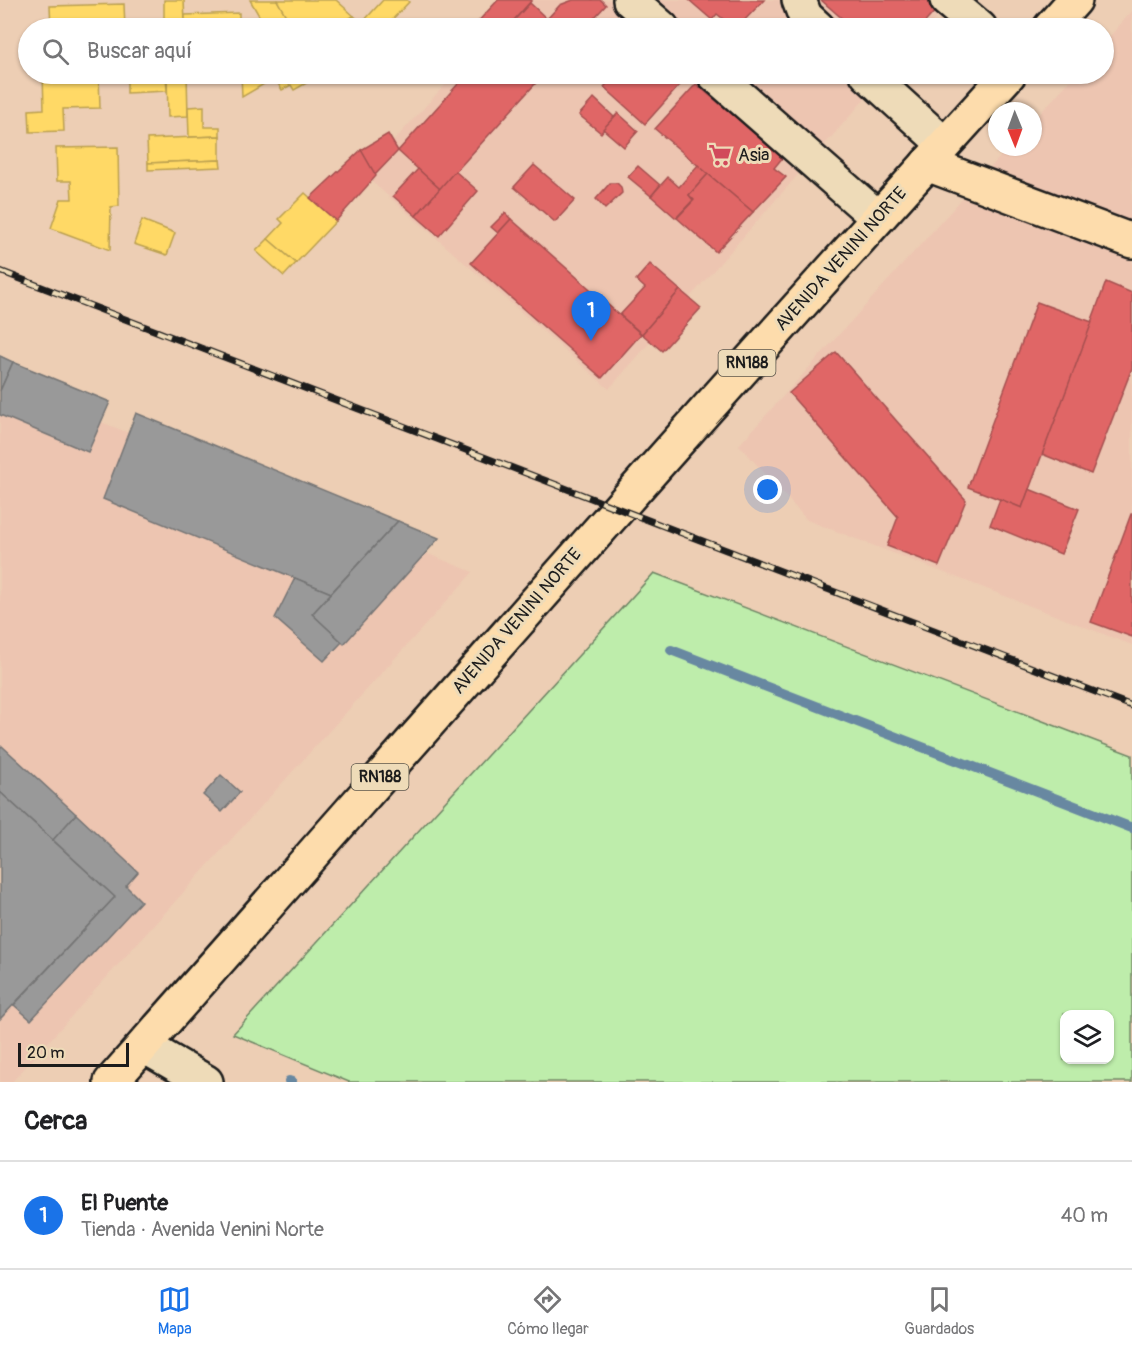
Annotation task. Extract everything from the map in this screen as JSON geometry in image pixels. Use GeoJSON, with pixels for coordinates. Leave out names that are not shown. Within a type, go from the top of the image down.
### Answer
{"type":"FeatureCollection","features":[{"type":"Feature","properties":{"kind":"main road"},"geometry":{"type":"LineString","coordinates":[[1059,18],[1076,0]]}},
{"type":"Feature","properties":{"kind":"main road","name":"RN188"},"geometry":{"type":"LineString","coordinates":[[936,154],[1000,84]]}},
{"type":"Feature","properties":{"kind":"main road"},"geometry":{"type":"LineString","coordinates":[[936,154],[1132,241]]}},
{"type":"Feature","properties":{"kind":"main road","name":"AVENIDA VENINI NORTE"},"geometry":{"type":"LineString","coordinates":[[111,1082],[616,508],[936,154]]}},
{"type":"Feature","properties":{"kind":"street"},"geometry":{"type":"LineString","coordinates":[[630,0],[651,18]]}},
{"type":"Feature","properties":{"kind":"street"},"geometry":{"type":"LineString","coordinates":[[799,0],[807,18]]}},
{"type":"Feature","properties":{"kind":"street"},"geometry":{"type":"LineString","coordinates":[[947,0],[968,18]]}},
{"type":"Feature","properties":{"kind":"street"},"geometry":{"type":"LineString","coordinates":[[725,84],[877,218]]}},
{"type":"Feature","properties":{"kind":"street"},"geometry":{"type":"LineString","coordinates":[[876,84],[936,154]]}},
{"type":"Feature","properties":{"kind":"street"},"geometry":{"type":"LineString","coordinates":[[144,1046],[206,1082]]}},
{"type":"Feature","properties":{"kind":"shaded area"},"geometry":{"type":"Polygon","coordinates":[[[522,0],[611,0],[631,18],[505,18],[522,0]]]}},
{"type":"Feature","properties":{"kind":"shaded area"},"geometry":{"type":"Polygon","coordinates":[[[656,0],[952,0],[936,18],[639,18],[656,0]]]}},
{"type":"Feature","properties":{"kind":"shaded area"},"geometry":{"type":"Polygon","coordinates":[[[1132,11],[1132,645],[807,520],[739,445],[1001,156],[1042,156],[1042,111],[1067,84],[1114,84],[1114,32],[1132,11]]]}},
{"type":"Feature","properties":{"kind":"shaded area"},"geometry":{"type":"Polygon","coordinates":[[[446,84],[878,84],[609,389],[363,174],[446,84]]]}},
{"type":"Feature","properties":{"kind":"shaded area"},"geometry":{"type":"Polygon","coordinates":[[[0,381],[473,572],[12,1082],[0,1082],[0,381]]]}},
{"type":"Feature","properties":{"kind":"green space"},"geometry":{"type":"Polygon","coordinates":[[[654,573],[1132,755],[1132,1082],[349,1082],[233,1034],[654,573]]]}},
{"type":"Feature","properties":{"kind":"building: Viviendas"},"geometry":{"type":"Polygon","coordinates":[[[164,0],[184,0],[185,18],[164,18],[164,0]]]}},
{"type":"Feature","properties":{"kind":"building: Viviendas"},"geometry":{"type":"Polygon","coordinates":[[[250,0],[277,0],[287,18],[260,18],[250,0]]]}},
{"type":"Feature","properties":{"kind":"building: Viviendas"},"geometry":{"type":"Polygon","coordinates":[[[277,0],[336,0],[354,16],[350,18],[287,18],[277,0]]]}},
{"type":"Feature","properties":{"kind":"building: Viviendas"},"geometry":{"type":"Polygon","coordinates":[[[383,0],[407,0],[409,2],[394,18],[367,18],[383,0]]]}},
{"type":"Feature","properties":{"kind":"building: Viviendas"},"geometry":{"type":"Polygon","coordinates":[[[124,4],[125,18],[51,18],[50,6],[124,4]]]}},
{"type":"Feature","properties":{"kind":"building: Viviendas"},"geometry":{"type":"Polygon","coordinates":[[[239,13],[239,18],[185,18],[185,15],[239,13]]]}},
{"type":"Feature","properties":{"kind":"building: Viviendas"},"geometry":{"type":"Polygon","coordinates":[[[43,84],[99,84],[100,108],[63,109],[64,131],[30,132],[29,110],[44,109],[43,84]]]}},
{"type":"Feature","properties":{"kind":"building: Viviendas"},"geometry":{"type":"Polygon","coordinates":[[[127,84],[167,84],[167,91],[127,93],[127,84]]]}},
{"type":"Feature","properties":{"kind":"building: Viviendas"},"geometry":{"type":"Polygon","coordinates":[[[167,84],[187,84],[188,116],[168,117],[167,84]]]}},
{"type":"Feature","properties":{"kind":"building: Viviendas"},"geometry":{"type":"Polygon","coordinates":[[[241,84],[264,84],[242,97],[241,84]]]}},
{"type":"Feature","properties":{"kind":"building: Viviendas"},"geometry":{"type":"Polygon","coordinates":[[[278,84],[305,84],[294,90],[291,85],[282,90],[278,84]]]}},
{"type":"Feature","properties":{"kind":"building: Viviendas"},"geometry":{"type":"Polygon","coordinates":[[[204,106],[204,127],[220,127],[220,136],[189,137],[188,107],[204,106]]]}},
{"type":"Feature","properties":{"kind":"building: Viviendas"},"geometry":{"type":"Polygon","coordinates":[[[220,136],[220,160],[148,163],[147,139],[220,136]]]}},
{"type":"Feature","properties":{"kind":"building: Viviendas"},"geometry":{"type":"Polygon","coordinates":[[[118,147],[119,206],[111,207],[110,250],[51,228],[61,199],[72,199],[71,181],[57,181],[56,148],[118,147]]]}},
{"type":"Feature","properties":{"kind":"building: Viviendas"},"geometry":{"type":"Polygon","coordinates":[[[220,160],[221,167],[148,170],[148,163],[220,160]]]}},
{"type":"Feature","properties":{"kind":"building: Viviendas"},"geometry":{"type":"Polygon","coordinates":[[[305,193],[336,221],[296,263],[268,239],[283,223],[279,219],[305,193]]]}},
{"type":"Feature","properties":{"kind":"building: Viviendas"},"geometry":{"type":"Polygon","coordinates":[[[142,220],[175,233],[167,255],[134,244],[142,220]]]}},
{"type":"Feature","properties":{"kind":"building: Viviendas"},"geometry":{"type":"Polygon","coordinates":[[[268,239],[296,263],[284,276],[256,251],[268,239]]]}},
{"type":"Feature","properties":{"kind":"building: Comercios"},"geometry":{"type":"Polygon","coordinates":[[[498,0],[532,0],[516,18],[481,18],[498,0]]]}},
{"type":"Feature","properties":{"kind":"building: Comercios"},"geometry":{"type":"Polygon","coordinates":[[[573,0],[601,0],[606,5],[594,18],[548,18],[560,5],[573,0]]]}},
{"type":"Feature","properties":{"kind":"building: Comercios"},"geometry":{"type":"Polygon","coordinates":[[[689,0],[764,0],[747,18],[722,18],[717,14],[714,18],[710,18],[689,0]]]}},
{"type":"Feature","properties":{"kind":"building: Comercios"},"geometry":{"type":"Polygon","coordinates":[[[821,0],[945,0],[929,18],[842,18],[821,0]]]}},
{"type":"Feature","properties":{"kind":"building: Comercios"},"geometry":{"type":"Polygon","coordinates":[[[530,3],[546,18],[516,18],[530,3]]]}},
{"type":"Feature","properties":{"kind":"building: Comercios"},"geometry":{"type":"Polygon","coordinates":[[[458,84],[535,84],[440,189],[398,151],[458,84]]]}},
{"type":"Feature","properties":{"kind":"building: Comercios"},"geometry":{"type":"Polygon","coordinates":[[[607,84],[681,84],[645,124],[604,87],[607,84]]]}},
{"type":"Feature","properties":{"kind":"building: Comercios"},"geometry":{"type":"Polygon","coordinates":[[[696,84],[783,157],[774,168],[786,177],[753,212],[655,129],[696,84]]]}},
{"type":"Feature","properties":{"kind":"building: Comercios"},"geometry":{"type":"Polygon","coordinates":[[[594,98],[614,117],[601,133],[579,115],[594,98]]]}},
{"type":"Feature","properties":{"kind":"building: Comercios"},"geometry":{"type":"Polygon","coordinates":[[[618,113],[638,131],[624,147],[603,129],[618,113]]]}},
{"type":"Feature","properties":{"kind":"building: Comercios"},"geometry":{"type":"Polygon","coordinates":[[[388,134],[398,151],[375,175],[361,150],[388,134]]]}},
{"type":"Feature","properties":{"kind":"building: Comercios"},"geometry":{"type":"Polygon","coordinates":[[[361,150],[376,176],[336,221],[310,198],[361,150]]]}},
{"type":"Feature","properties":{"kind":"building: Comercios"},"geometry":{"type":"Polygon","coordinates":[[[534,165],[575,200],[555,222],[514,187],[534,165]]]}},
{"type":"Feature","properties":{"kind":"building: Comercios"},"geometry":{"type":"Polygon","coordinates":[[[698,165],[708,174],[689,195],[693,200],[676,218],[651,196],[668,177],[679,187],[698,165]]]}},
{"type":"Feature","properties":{"kind":"building: Comercios"},"geometry":{"type":"Polygon","coordinates":[[[638,166],[660,185],[651,196],[628,177],[638,166]]]}},
{"type":"Feature","properties":{"kind":"building: Comercios"},"geometry":{"type":"Polygon","coordinates":[[[418,169],[440,189],[416,216],[393,196],[418,169]]]}},
{"type":"Feature","properties":{"kind":"building: Comercios"},"geometry":{"type":"Polygon","coordinates":[[[455,171],[478,191],[439,236],[416,216],[455,171]]]}},
{"type":"Feature","properties":{"kind":"building: Comercios"},"geometry":{"type":"Polygon","coordinates":[[[708,174],[753,212],[716,252],[677,218],[694,200],[689,195],[708,174]]]}},
{"type":"Feature","properties":{"kind":"building: Comercios"},"geometry":{"type":"Polygon","coordinates":[[[610,183],[617,183],[622,193],[605,209],[596,199],[610,183]]]}},
{"type":"Feature","properties":{"kind":"building: Comercios"},"geometry":{"type":"Polygon","coordinates":[[[505,213],[511,219],[498,233],[491,227],[505,213]]]}},
{"type":"Feature","properties":{"kind":"building: Comercios"},"geometry":{"type":"Polygon","coordinates":[[[511,219],[641,334],[602,378],[471,263],[511,219]]]}},
{"type":"Feature","properties":{"kind":"building: Comercios"},"geometry":{"type":"Polygon","coordinates":[[[650,264],[680,290],[642,334],[620,315],[645,288],[636,280],[650,264]]]}},
{"type":"Feature","properties":{"kind":"building: Comercios"},"geometry":{"type":"Polygon","coordinates":[[[1106,282],[1132,293],[1132,368],[1091,474],[1042,454],[1106,282]]]}},
{"type":"Feature","properties":{"kind":"building: Comercios"},"geometry":{"type":"Polygon","coordinates":[[[680,290],[701,308],[662,351],[642,334],[680,290]]]}},
{"type":"Feature","properties":{"kind":"building: Comercios"},"geometry":{"type":"Polygon","coordinates":[[[1037,302],[1092,322],[1022,508],[968,487],[1037,302]]]}},
{"type":"Feature","properties":{"kind":"building: Comercios"},"geometry":{"type":"Polygon","coordinates":[[[836,352],[966,500],[939,566],[887,546],[898,517],[789,393],[836,352]]]}},
{"type":"Feature","properties":{"kind":"building: Comercios"},"geometry":{"type":"Polygon","coordinates":[[[1029,489],[1079,509],[1061,554],[990,525],[1000,499],[1022,508],[1029,489]]]}},
{"type":"Feature","properties":{"kind":"building: Comercios"},"geometry":{"type":"Polygon","coordinates":[[[1132,514],[1132,637],[1091,622],[1132,514]]]}},
{"type":"Feature","properties":{"kind":"building: Industria"},"geometry":{"type":"Polygon","coordinates":[[[0,356],[13,362],[0,391],[0,356]]]}},
{"type":"Feature","properties":{"kind":"building: Industria"},"geometry":{"type":"Polygon","coordinates":[[[13,362],[110,402],[88,452],[0,415],[0,391],[13,362]]]}},
{"type":"Feature","properties":{"kind":"building: Industria"},"geometry":{"type":"Polygon","coordinates":[[[136,413],[398,521],[331,593],[103,499],[136,413]]]}},
{"type":"Feature","properties":{"kind":"building: Industria"},"geometry":{"type":"Polygon","coordinates":[[[398,521],[439,538],[344,644],[312,614],[398,521]]]}},
{"type":"Feature","properties":{"kind":"building: Industria"},"geometry":{"type":"Polygon","coordinates":[[[295,578],[331,593],[312,614],[342,642],[324,661],[275,618],[295,578]]]}},
{"type":"Feature","properties":{"kind":"building: Industria"},"geometry":{"type":"Polygon","coordinates":[[[2,746],[76,814],[53,840],[0,792],[0,748],[2,746]]]}},
{"type":"Feature","properties":{"kind":"building: Industria"},"geometry":{"type":"Polygon","coordinates":[[[221,775],[240,792],[222,812],[203,795],[221,775]]]}},
{"type":"Feature","properties":{"kind":"building: Industria"},"geometry":{"type":"Polygon","coordinates":[[[0,792],[115,897],[0,1019],[0,792]]]}},
{"type":"Feature","properties":{"kind":"building: Industria"},"geometry":{"type":"Polygon","coordinates":[[[76,814],[138,872],[126,886],[141,901],[31,1020],[14,1005],[115,897],[53,840],[76,814]]]}},
{"type":"Feature","properties":{"kind":"waterway"},"geometry":{"type":"LineString","coordinates":[[671,650],[1132,828]]}},
{"type":"Feature","properties":{"kind":"railway"},"geometry":{"type":"LineString","coordinates":[[0,271],[1132,706]]}},
{"type":"Feature","properties":{"kind":"place","name":"Asia"},"geometry":{"type":"Point","coordinates":[720,155]}},
{"type":"Feature","properties":{"kind":"place","name":"El Puente"},"geometry":{"type":"Point","coordinates":[591,341]}}]}
